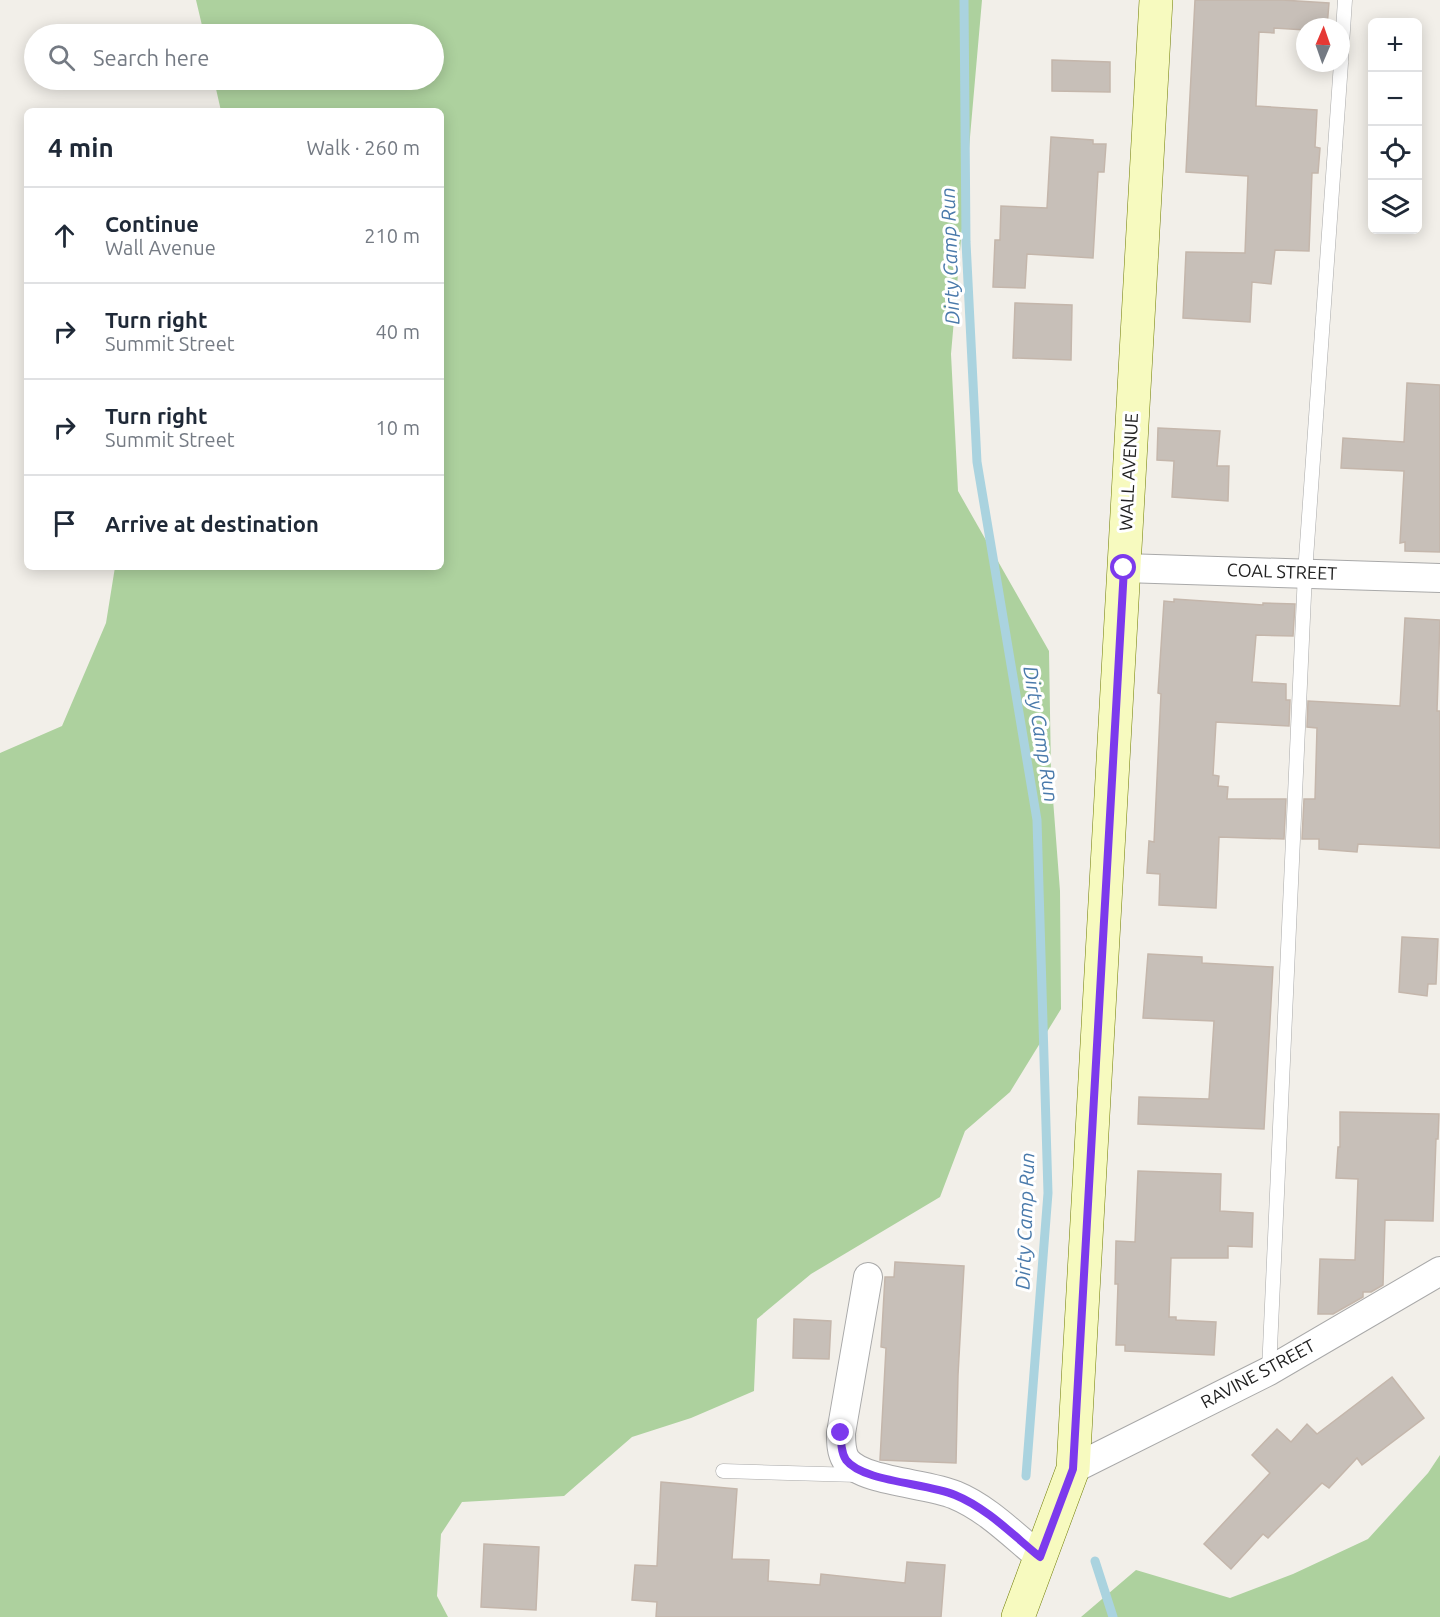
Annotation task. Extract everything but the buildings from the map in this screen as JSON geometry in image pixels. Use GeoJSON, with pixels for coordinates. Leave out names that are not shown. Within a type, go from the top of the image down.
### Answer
{"type":"FeatureCollection","features":[{"type":"Feature","properties":{"kind":"street","name":"WALL AVENUE"},"geometry":{"type":"LineString","coordinates":[[1018,1617],[1073,1469],[1156,0]]}},
{"type":"Feature","properties":{"kind":"street","name":"COAL STREET"},"geometry":{"type":"LineString","coordinates":[[1124,568],[1440,578]]}},
{"type":"Feature","properties":{"kind":"street","name":"RAVINE STREET"},"geometry":{"type":"LineString","coordinates":[[1073,1469],[1269,1371],[1440,1271]]}},
{"type":"Feature","properties":{"kind":"street"},"geometry":{"type":"LineString","coordinates":[[868,1277],[841,1433],[842,1449],[846,1460],[857,1469],[871,1475],[930,1487],[955,1495],[984,1511],[1040,1557]]}},
{"type":"Feature","properties":{"kind":"lane"},"geometry":{"type":"LineString","coordinates":[[1344,18],[1345,0]]}},
{"type":"Feature","properties":{"kind":"lane"},"geometry":{"type":"LineString","coordinates":[[1269,1371],[1305,573],[1340,72]]}},
{"type":"Feature","properties":{"kind":"lane"},"geometry":{"type":"LineString","coordinates":[[723,1471],[871,1475]]}},
{"type":"Feature","properties":{"kind":"green space"},"geometry":{"type":"Polygon","coordinates":[[[196,0],[982,0],[951,354],[958,491],[1049,651],[1051,773],[1060,891],[1061,1009],[1010,1092],[965,1131],[940,1197],[811,1274],[757,1319],[754,1391],[691,1418],[632,1437],[564,1496],[462,1502],[441,1534],[437,1596],[448,1617],[0,1617],[0,753],[62,726],[106,623],[115,570],[444,570],[444,108],[220,108],[216,90],[444,90],[444,24],[202,24],[196,0]]]}},
{"type":"Feature","properties":{"kind":"green space"},"geometry":{"type":"Polygon","coordinates":[[[1440,1455],[1440,1617],[1081,1617],[1136,1570],[1230,1598],[1293,1574],[1368,1539],[1428,1473],[1440,1455]]]}},
{"type":"Feature","properties":{"kind":"waterway","name":"Dirty Camp Run"},"geometry":{"type":"LineString","coordinates":[[964,0],[966,242],[977,462],[1037,820],[1048,1193],[1026,1476]]}},
{"type":"Feature","properties":{"kind":"waterway","name":"Dirty Camp Run"},"geometry":{"type":"LineString","coordinates":[[1095,1561],[1113,1617]]}},
{"type":"Feature","properties":{"kind":"route"},"geometry":{"type":"LineString","coordinates":[[841,1433],[842,1449],[846,1460],[857,1469],[871,1475],[930,1487],[955,1495],[984,1511],[1040,1557],[1073,1469],[1124,568]]}}]}
